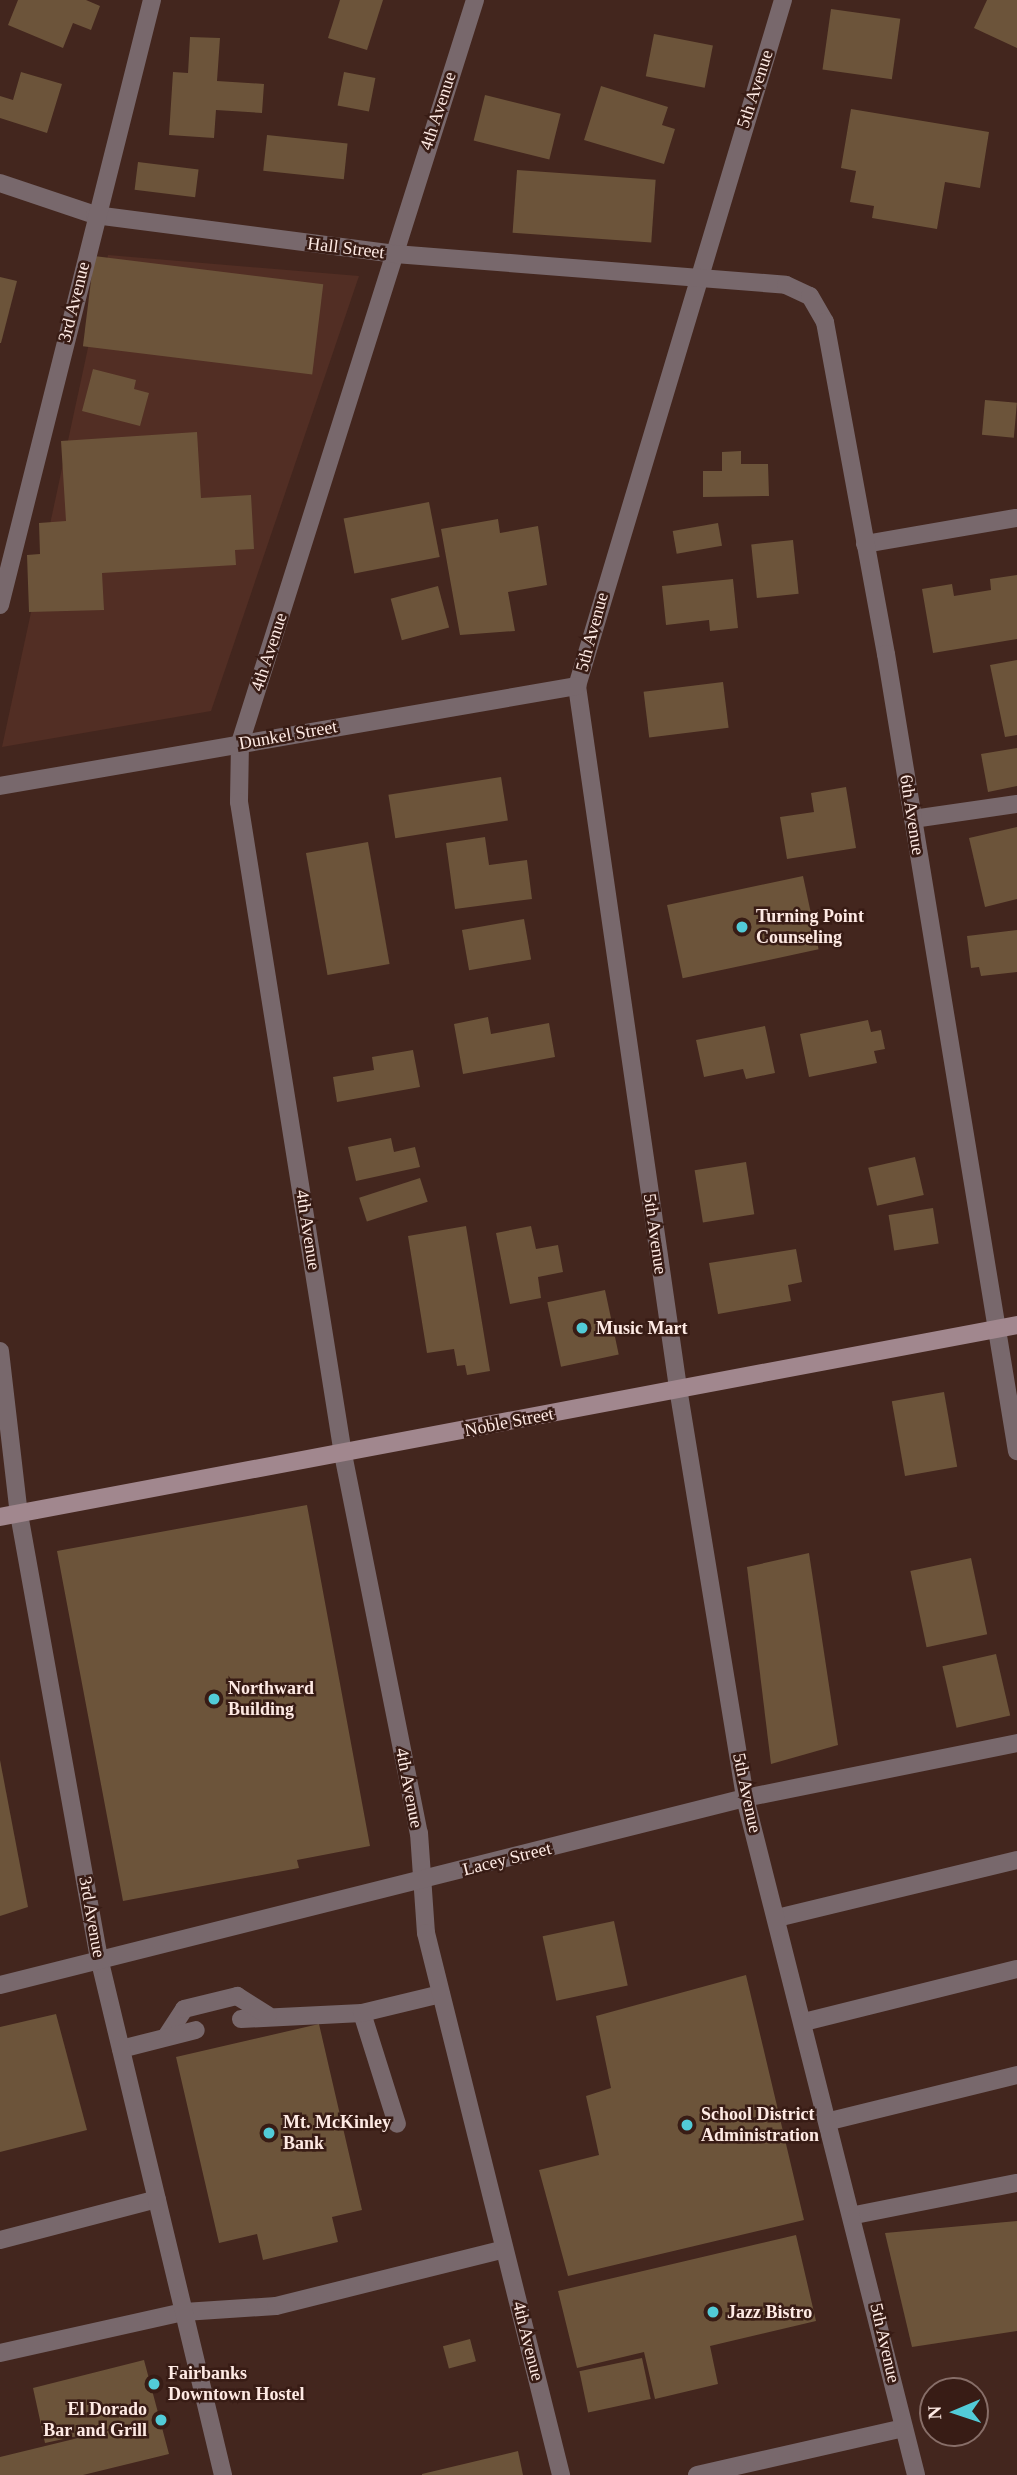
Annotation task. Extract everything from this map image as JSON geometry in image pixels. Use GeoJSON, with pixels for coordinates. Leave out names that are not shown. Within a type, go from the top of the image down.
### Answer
{"type":"FeatureCollection","features":[{"type":"Feature","properties":{"kind":"street","name":"3rd Avenue"},"geometry":{"type":"LineString","coordinates":[[0,605],[95,215],[152,0]]}},
{"type":"Feature","properties":{"kind":"street","name":"4th Avenue"},"geometry":{"type":"LineString","coordinates":[[475,0],[240,743],[240,802],[343,1454],[419,1833],[426,1933],[561,2475]]}},
{"type":"Feature","properties":{"kind":"street","name":"5th Avenue"},"geometry":{"type":"LineString","coordinates":[[783,0],[577,686],[678,1388],[745,1798],[855,2215],[916,2475]]}},
{"type":"Feature","properties":{"kind":"street","name":"Hall Street"},"geometry":{"type":"LineString","coordinates":[[0,183],[95,215],[395,254],[699,278]]}},
{"type":"Feature","properties":{"kind":"street","name":"6th Avenue"},"geometry":{"type":"LineString","coordinates":[[699,278],[786,285],[810,296],[825,322],[913,819],[1017,1451]]}},
{"type":"Feature","properties":{"kind":"street"},"geometry":{"type":"LineString","coordinates":[[865,544],[1016,518]]}},
{"type":"Feature","properties":{"kind":"street","name":"Dunkel Street"},"geometry":{"type":"LineString","coordinates":[[0,786],[577,686]]}},
{"type":"Feature","properties":{"kind":"street"},"geometry":{"type":"LineString","coordinates":[[913,819],[1017,804]]}},
{"type":"Feature","properties":{"kind":"street","name":"Noble Street"},"geometry":{"type":"LineString","coordinates":[[0,1517],[1017,1325]]}},
{"type":"Feature","properties":{"kind":"street","name":"3rd Avenue"},"geometry":{"type":"LineString","coordinates":[[0,1351],[19,1514],[100,1962],[223,2475]]}},
{"type":"Feature","properties":{"kind":"street","name":"Lacey Street"},"geometry":{"type":"LineString","coordinates":[[0,1985],[745,1798],[1017,1743]]}},
{"type":"Feature","properties":{"kind":"street"},"geometry":{"type":"LineString","coordinates":[[777,1917],[1017,1860]]}},
{"type":"Feature","properties":{"kind":"street"},"geometry":{"type":"LineString","coordinates":[[804,2022],[1017,1969]]}},
{"type":"Feature","properties":{"kind":"street"},"geometry":{"type":"LineString","coordinates":[[241,2020],[268,2015],[362,2013],[441,1994]]}},
{"type":"Feature","properties":{"kind":"street"},"geometry":{"type":"LineString","coordinates":[[166,2037],[184,2009],[237,1996],[268,2015]]}},
{"type":"Feature","properties":{"kind":"street"},"geometry":{"type":"LineString","coordinates":[[362,2013],[397,2124]]}},
{"type":"Feature","properties":{"kind":"street"},"geometry":{"type":"LineString","coordinates":[[121,2049],[197,2030]]}},
{"type":"Feature","properties":{"kind":"street"},"geometry":{"type":"LineString","coordinates":[[830,2121],[1017,2075]]}},
{"type":"Feature","properties":{"kind":"street"},"geometry":{"type":"LineString","coordinates":[[855,2215],[1017,2183]]}},
{"type":"Feature","properties":{"kind":"street"},"geometry":{"type":"LineString","coordinates":[[0,2241],[157,2199]]}},
{"type":"Feature","properties":{"kind":"street"},"geometry":{"type":"LineString","coordinates":[[0,2353],[184,2312],[276,2306],[505,2249]]}},
{"type":"Feature","properties":{"kind":"street"},"geometry":{"type":"LineString","coordinates":[[697,2475],[904,2428]]}},
{"type":"Feature","properties":{"kind":"shaded area"},"geometry":{"type":"Polygon","coordinates":[[[108,255],[359,276],[211,711],[2,747],[108,255]]]}},
{"type":"Feature","properties":{"kind":"building"},"geometry":{"type":"Polygon","coordinates":[[[18,0],[86,0],[100,6],[91,30],[73,23],[63,48],[8,25],[18,0]]]}},
{"type":"Feature","properties":{"kind":"building"},"geometry":{"type":"Polygon","coordinates":[[[340,0],[383,0],[367,50],[328,38],[340,0]]]}},
{"type":"Feature","properties":{"kind":"building"},"geometry":{"type":"Polygon","coordinates":[[[987,0],[1017,0],[1017,48],[974,28],[987,0]]]}},
{"type":"Feature","properties":{"kind":"building"},"geometry":{"type":"Polygon","coordinates":[[[831,9],[900,19],[892,79],[823,69],[831,9]]]}},
{"type":"Feature","properties":{"kind":"building"},"geometry":{"type":"Polygon","coordinates":[[[654,34],[713,45],[705,88],[646,76],[654,34]]]}},
{"type":"Feature","properties":{"kind":"building"},"geometry":{"type":"Polygon","coordinates":[[[190,37],[220,38],[217,81],[264,84],[262,113],[216,110],[214,138],[169,135],[173,72],[188,73],[190,37]]]}},
{"type":"Feature","properties":{"kind":"building"},"geometry":{"type":"Polygon","coordinates":[[[21,72],[62,84],[47,133],[0,118],[0,96],[13,100],[21,72]]]}},
{"type":"Feature","properties":{"kind":"building"},"geometry":{"type":"Polygon","coordinates":[[[344,72],[375,78],[369,111],[338,105],[344,72]]]}},
{"type":"Feature","properties":{"kind":"building"},"geometry":{"type":"Polygon","coordinates":[[[601,86],[668,107],[662,125],[675,129],[664,164],[584,140],[601,86]]]}},
{"type":"Feature","properties":{"kind":"building"},"geometry":{"type":"Polygon","coordinates":[[[485,95],[561,114],[549,159],[474,141],[485,95]]]}},
{"type":"Feature","properties":{"kind":"building"},"geometry":{"type":"Polygon","coordinates":[[[851,109],[989,132],[980,188],[945,182],[937,229],[872,218],[874,206],[850,202],[856,171],[841,168],[851,109]]]}},
{"type":"Feature","properties":{"kind":"building"},"geometry":{"type":"Polygon","coordinates":[[[267,135],[348,143],[344,179],[263,171],[267,135]]]}},
{"type":"Feature","properties":{"kind":"building"},"geometry":{"type":"Polygon","coordinates":[[[138,162],[199,169],[195,197],[135,190],[138,162]]]}},
{"type":"Feature","properties":{"kind":"building"},"geometry":{"type":"Polygon","coordinates":[[[517,170],[656,180],[651,243],[513,233],[517,170]]]}},
{"type":"Feature","properties":{"kind":"building"},"geometry":{"type":"Polygon","coordinates":[[[94,256],[323,284],[312,374],[83,346],[94,256]]]}},
{"type":"Feature","properties":{"kind":"building"},"geometry":{"type":"Polygon","coordinates":[[[0,277],[17,281],[1,343],[0,343],[0,277]]]}},
{"type":"Feature","properties":{"kind":"building"},"geometry":{"type":"Polygon","coordinates":[[[93,369],[136,380],[134,389],[149,393],[140,426],[82,411],[93,369]]]}},
{"type":"Feature","properties":{"kind":"building"},"geometry":{"type":"Polygon","coordinates":[[[985,400],[1017,403],[1014,438],[982,435],[985,400]]]}},
{"type":"Feature","properties":{"kind":"building"},"geometry":{"type":"Polygon","coordinates":[[[197,432],[201,498],[251,495],[254,549],[235,550],[236,565],[102,573],[104,610],[29,612],[27,555],[40,554],[39,523],[66,521],[61,441],[197,432]]]}},
{"type":"Feature","properties":{"kind":"building"},"geometry":{"type":"Polygon","coordinates":[[[741,451],[741,464],[768,464],[769,496],[703,497],[703,471],[722,471],[722,452],[741,451]]]}},
{"type":"Feature","properties":{"kind":"building"},"geometry":{"type":"Polygon","coordinates":[[[429,502],[440,557],[354,574],[344,519],[429,502]]]}},
{"type":"Feature","properties":{"kind":"building"},"geometry":{"type":"Polygon","coordinates":[[[498,519],[500,533],[538,526],[547,585],[508,592],[515,631],[460,635],[441,529],[498,519]]]}},
{"type":"Feature","properties":{"kind":"building"},"geometry":{"type":"Polygon","coordinates":[[[718,523],[722,546],[677,554],[673,531],[718,523]]]}},
{"type":"Feature","properties":{"kind":"building"},"geometry":{"type":"Polygon","coordinates":[[[793,540],[799,594],[757,598],[751,544],[793,540]]]}},
{"type":"Feature","properties":{"kind":"building"},"geometry":{"type":"Polygon","coordinates":[[[1017,575],[1017,639],[933,653],[922,589],[952,584],[954,596],[991,590],[990,579],[1017,575]]]}},
{"type":"Feature","properties":{"kind":"building"},"geometry":{"type":"Polygon","coordinates":[[[733,579],[738,628],[710,631],[709,620],[666,625],[662,586],[733,579]]]}},
{"type":"Feature","properties":{"kind":"building"},"geometry":{"type":"Polygon","coordinates":[[[438,586],[449,628],[402,640],[391,599],[438,586]]]}},
{"type":"Feature","properties":{"kind":"building"},"geometry":{"type":"Polygon","coordinates":[[[1017,660],[1017,735],[1005,737],[990,665],[1017,660]]]}},
{"type":"Feature","properties":{"kind":"building"},"geometry":{"type":"Polygon","coordinates":[[[723,682],[729,728],[649,737],[644,692],[723,682]]]}},
{"type":"Feature","properties":{"kind":"building"},"geometry":{"type":"Polygon","coordinates":[[[1017,748],[1017,786],[988,792],[981,754],[1017,748]]]}},
{"type":"Feature","properties":{"kind":"building"},"geometry":{"type":"Polygon","coordinates":[[[501,777],[508,820],[395,838],[388,795],[501,777]]]}},
{"type":"Feature","properties":{"kind":"building"},"geometry":{"type":"Polygon","coordinates":[[[846,787],[856,848],[787,859],[780,817],[814,812],[811,793],[846,787]]]}},
{"type":"Feature","properties":{"kind":"building"},"geometry":{"type":"Polygon","coordinates":[[[1017,827],[1017,899],[985,907],[969,838],[1017,827]]]}},
{"type":"Feature","properties":{"kind":"building"},"geometry":{"type":"Polygon","coordinates":[[[485,837],[489,865],[527,860],[532,899],[455,909],[446,843],[485,837]]]}},
{"type":"Feature","properties":{"kind":"building"},"geometry":{"type":"Polygon","coordinates":[[[368,842],[390,964],[327,975],[306,853],[368,842]]]}},
{"type":"Feature","properties":{"kind":"building","name":"Turning Point Counseling"},"geometry":{"type":"Polygon","coordinates":[[[803,876],[819,949],[683,978],[667,905],[803,876]]]}},
{"type":"Feature","properties":{"kind":"building"},"geometry":{"type":"Polygon","coordinates":[[[524,919],[531,959],[469,970],[462,930],[524,919]]]}},
{"type":"Feature","properties":{"kind":"building"},"geometry":{"type":"Polygon","coordinates":[[[1017,930],[1017,972],[981,976],[979,967],[971,968],[967,936],[1017,930]]]}},
{"type":"Feature","properties":{"kind":"building"},"geometry":{"type":"Polygon","coordinates":[[[488,1017],[491,1034],[549,1023],[555,1057],[463,1074],[454,1024],[488,1017]]]}},
{"type":"Feature","properties":{"kind":"building"},"geometry":{"type":"Polygon","coordinates":[[[868,1020],[871,1032],[881,1030],[885,1049],[874,1051],[877,1063],[809,1077],[800,1034],[868,1020]]]}},
{"type":"Feature","properties":{"kind":"building"},"geometry":{"type":"Polygon","coordinates":[[[765,1026],[775,1073],[746,1079],[743,1069],[704,1077],[696,1040],[765,1026]]]}},
{"type":"Feature","properties":{"kind":"building"},"geometry":{"type":"Polygon","coordinates":[[[413,1050],[420,1087],[337,1102],[333,1077],[374,1070],[372,1057],[413,1050]]]}},
{"type":"Feature","properties":{"kind":"building"},"geometry":{"type":"Polygon","coordinates":[[[391,1138],[394,1152],[415,1147],[420,1167],[356,1181],[348,1147],[391,1138]]]}},
{"type":"Feature","properties":{"kind":"building"},"geometry":{"type":"Polygon","coordinates":[[[915,1157],[924,1195],[877,1206],[868,1168],[915,1157]]]}},
{"type":"Feature","properties":{"kind":"building"},"geometry":{"type":"Polygon","coordinates":[[[746,1162],[754,1214],[703,1222],[695,1170],[746,1162]]]}},
{"type":"Feature","properties":{"kind":"building"},"geometry":{"type":"Polygon","coordinates":[[[420,1178],[428,1202],[367,1222],[359,1198],[420,1178]]]}},
{"type":"Feature","properties":{"kind":"building"},"geometry":{"type":"Polygon","coordinates":[[[933,1208],[939,1244],[894,1251],[889,1215],[933,1208]]]}},
{"type":"Feature","properties":{"kind":"building"},"geometry":{"type":"Polygon","coordinates":[[[466,1226],[490,1371],[467,1375],[465,1365],[457,1366],[454,1349],[427,1353],[408,1236],[466,1226]]]}},
{"type":"Feature","properties":{"kind":"building"},"geometry":{"type":"Polygon","coordinates":[[[531,1226],[536,1249],[558,1245],[563,1272],[538,1277],[541,1298],[510,1304],[496,1233],[531,1226]]]}},
{"type":"Feature","properties":{"kind":"building"},"geometry":{"type":"Polygon","coordinates":[[[796,1249],[802,1282],[788,1285],[791,1301],[718,1314],[709,1263],[796,1249]]]}},
{"type":"Feature","properties":{"kind":"building","name":"Music Mart"},"geometry":{"type":"Polygon","coordinates":[[[605,1290],[619,1355],[561,1367],[547,1302],[605,1290]]]}},
{"type":"Feature","properties":{"kind":"building"},"geometry":{"type":"Polygon","coordinates":[[[944,1392],[957,1467],[905,1476],[892,1401],[944,1392]]]}},
{"type":"Feature","properties":{"kind":"building","name":"Northward Building"},"geometry":{"type":"Polygon","coordinates":[[[307,1505],[370,1846],[297,1860],[299,1868],[123,1901],[57,1551],[307,1505]]]}},
{"type":"Feature","properties":{"kind":"building"},"geometry":{"type":"Polygon","coordinates":[[[809,1553],[838,1745],[771,1764],[747,1567],[809,1553]]]}},
{"type":"Feature","properties":{"kind":"building"},"geometry":{"type":"Polygon","coordinates":[[[971,1558],[987,1634],[927,1647],[910,1571],[971,1558]]]}},
{"type":"Feature","properties":{"kind":"building"},"geometry":{"type":"Polygon","coordinates":[[[996,1654],[1010,1715],[957,1728],[942,1666],[996,1654]]]}},
{"type":"Feature","properties":{"kind":"building"},"geometry":{"type":"Polygon","coordinates":[[[0,1760],[28,1907],[0,1916],[0,1760]]]}},
{"type":"Feature","properties":{"kind":"building"},"geometry":{"type":"Polygon","coordinates":[[[614,1921],[628,1986],[556,2001],[543,1936],[614,1921]]]}},
{"type":"Feature","properties":{"kind":"building","name":"School District Administration"},"geometry":{"type":"Polygon","coordinates":[[[746,1975],[804,2220],[568,2276],[539,2170],[599,2155],[586,2096],[611,2088],[596,2016],[746,1975]]]}},
{"type":"Feature","properties":{"kind":"building"},"geometry":{"type":"Polygon","coordinates":[[[56,2014],[87,2130],[0,2152],[0,2027],[56,2014]]]}},
{"type":"Feature","properties":{"kind":"building","name":"Mt. McKinley Bank"},"geometry":{"type":"Polygon","coordinates":[[[319,2024],[362,2210],[332,2217],[338,2242],[263,2260],[257,2234],[219,2243],[176,2057],[319,2024]]]}},
{"type":"Feature","properties":{"kind":"building"},"geometry":{"type":"Polygon","coordinates":[[[1017,2221],[1017,2331],[912,2347],[885,2233],[1017,2221]]]}},
{"type":"Feature","properties":{"kind":"building"},"geometry":{"type":"Polygon","coordinates":[[[796,2235],[816,2321],[710,2346],[718,2384],[655,2399],[644,2352],[577,2368],[558,2291],[796,2235]]]}},
{"type":"Feature","properties":{"kind":"building"},"geometry":{"type":"Polygon","coordinates":[[[470,2339],[476,2361],[449,2368],[443,2346],[470,2339]]]}},
{"type":"Feature","properties":{"kind":"building"},"geometry":{"type":"Polygon","coordinates":[[[642,2358],[651,2399],[588,2412],[579,2371],[642,2358]]]}},
{"type":"Feature","properties":{"kind":"building"},"geometry":{"type":"Polygon","coordinates":[[[144,2360],[169,2454],[83,2475],[0,2475],[0,2457],[152,2420],[45,2443],[33,2388],[144,2360]]]}},
{"type":"Feature","properties":{"kind":"building"},"geometry":{"type":"Polygon","coordinates":[[[518,2451],[523,2475],[422,2475],[422,2474],[518,2451]]]}},
{"type":"Feature","properties":{"kind":"place","name":"Turning Point Counseling"},"geometry":{"type":"Point","coordinates":[742,927]}},
{"type":"Feature","properties":{"kind":"place","name":"Music Mart"},"geometry":{"type":"Point","coordinates":[582,1328]}},
{"type":"Feature","properties":{"kind":"place","name":"Northward Building"},"geometry":{"type":"Point","coordinates":[214,1699]}},
{"type":"Feature","properties":{"kind":"place","name":"School District Administration"},"geometry":{"type":"Point","coordinates":[687,2125]}},
{"type":"Feature","properties":{"kind":"place","name":"Mt. McKinley Bank"},"geometry":{"type":"Point","coordinates":[269,2133]}},
{"type":"Feature","properties":{"kind":"place","name":"Jazz Bistro"},"geometry":{"type":"Point","coordinates":[713,2312]}},
{"type":"Feature","properties":{"kind":"place","name":"Fairbanks Downtown Hostel"},"geometry":{"type":"Point","coordinates":[154,2384]}},
{"type":"Feature","properties":{"kind":"place","name":"El Dorado Bar and Grill"},"geometry":{"type":"Point","coordinates":[161,2420]}}]}
